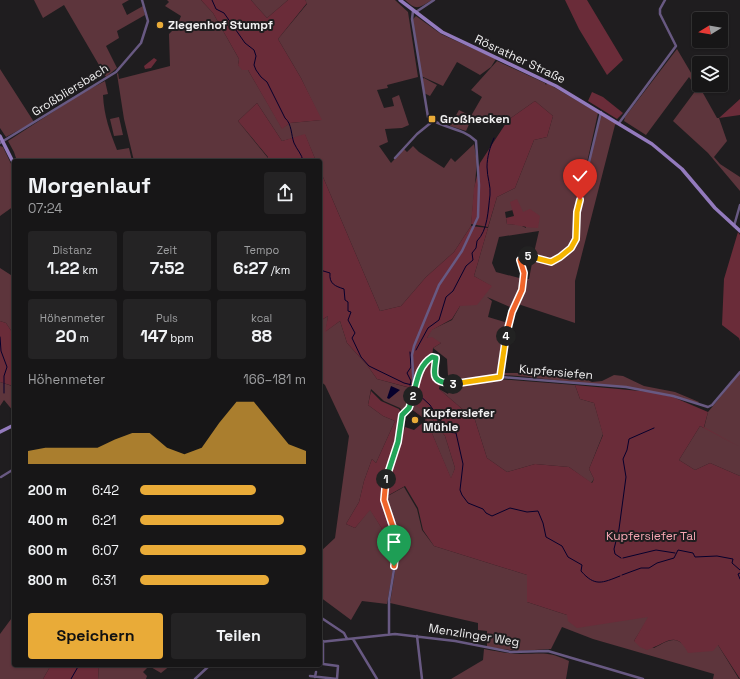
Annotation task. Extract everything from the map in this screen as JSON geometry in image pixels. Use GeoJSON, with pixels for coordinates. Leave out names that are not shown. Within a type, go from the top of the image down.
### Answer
{"type":"FeatureCollection","features":[{"type":"Feature","properties":{"kind":"street","name":"Großbliersbach"},"geometry":{"type":"LineString","coordinates":[[1,142],[116,72],[141,43],[148,20],[142,0]]}},
{"type":"Feature","properties":{"kind":"street","name":"Rösrather Straße"},"geometry":{"type":"LineString","coordinates":[[400,0],[442,32],[550,83],[634,132],[674,161],[691,178],[715,208],[740,231]]}},
{"type":"Feature","properties":{"kind":"street"},"geometry":{"type":"LineString","coordinates":[[389,634],[389,600],[398,545],[387,510],[384,487],[398,442],[401,417],[409,408],[415,385],[412,355],[414,346],[439,285],[462,251],[479,213],[479,178],[476,142],[466,133],[440,125],[428,117],[420,78],[412,19],[416,12],[434,0]]}},
{"type":"Feature","properties":{"kind":"street"},"geometry":{"type":"LineString","coordinates":[[619,123],[676,46],[660,14],[660,9],[664,0]]}},
{"type":"Feature","properties":{"kind":"street"},"geometry":{"type":"LineString","coordinates":[[500,377],[503,345],[511,314],[522,290],[524,273],[520,260],[521,258],[527,256],[548,261],[554,260],[575,244],[577,212],[601,112]]}},
{"type":"Feature","properties":{"kind":"street"},"geometry":{"type":"LineString","coordinates":[[395,158],[417,134],[433,121]]}},
{"type":"Feature","properties":{"kind":"street"},"geometry":{"type":"LineString","coordinates":[[0,136],[1,142],[12,161]]}},
{"type":"Feature","properties":{"kind":"street"},"geometry":{"type":"LineString","coordinates":[[734,226],[740,205]]}},
{"type":"Feature","properties":{"kind":"street","name":"Kupfersiefen"},"geometry":{"type":"LineString","coordinates":[[415,385],[423,365],[432,357],[436,358],[434,375],[436,379],[446,383],[461,384],[500,377],[639,389],[673,396],[708,407],[712,406],[740,372]]}},
{"type":"Feature","properties":{"kind":"street"},"geometry":{"type":"LineString","coordinates":[[0,432],[12,426]]}},
{"type":"Feature","properties":{"kind":"street"},"geometry":{"type":"LineString","coordinates":[[1,477],[12,470]]}},
{"type":"Feature","properties":{"kind":"street"},"geometry":{"type":"LineString","coordinates":[[322,618],[344,633],[348,639]]}},
{"type":"Feature","properties":{"kind":"street","name":"Menzlinger Weg"},"geometry":{"type":"LineString","coordinates":[[322,642],[389,634],[417,636],[511,652],[554,652],[578,661],[643,679]]}},
{"type":"Feature","properties":{"kind":"street"},"geometry":{"type":"LineString","coordinates":[[417,636],[422,679]]}},
{"type":"Feature","properties":{"kind":"street"},"geometry":{"type":"LineString","coordinates":[[353,639],[377,679]]}},
{"type":"Feature","properties":{"kind":"street"},"geometry":{"type":"LineString","coordinates":[[310,676],[337,679],[338,666],[323,664],[322,653]]}},
{"type":"Feature","properties":{"kind":"street"},"geometry":{"type":"LineString","coordinates":[[197,679],[208,667]]}},
{"type":"Feature","properties":{"kind":"street"},"geometry":{"type":"LineString","coordinates":[[315,677],[316,672]]}},
{"type":"Feature","properties":{"kind":"shaded area"},"geometry":{"type":"Polygon","coordinates":[[[34,0],[129,0],[122,4],[127,15],[143,6],[145,15],[117,31],[119,38],[106,46],[117,68],[106,77],[64,5],[43,18],[34,0]]]}},
{"type":"Feature","properties":{"kind":"shaded area"},"geometry":{"type":"Polygon","coordinates":[[[167,0],[201,0],[213,13],[239,59],[238,65],[248,70],[282,128],[290,123],[321,120],[301,78],[278,39],[307,4],[305,0],[395,0],[408,12],[418,77],[387,85],[388,88],[377,90],[384,108],[394,106],[392,98],[399,95],[409,125],[402,128],[385,129],[388,142],[379,146],[391,163],[404,149],[407,152],[413,146],[419,152],[444,168],[451,158],[455,162],[474,144],[477,162],[471,226],[454,252],[426,277],[401,306],[380,311],[322,175],[322,159],[315,159],[305,135],[282,141],[257,103],[238,121],[268,159],[134,159],[124,119],[117,74],[118,73],[119,79],[170,66],[169,34],[177,26],[181,16],[165,6],[169,2],[167,0]]]}},
{"type":"Feature","properties":{"kind":"shaded area"},"geometry":{"type":"Polygon","coordinates":[[[251,0],[288,0],[267,18],[251,0]]]}},
{"type":"Feature","properties":{"kind":"shaded area"},"geometry":{"type":"Polygon","coordinates":[[[405,0],[432,0],[424,5],[415,7],[405,0]]]}},
{"type":"Feature","properties":{"kind":"shaded area"},"geometry":{"type":"Polygon","coordinates":[[[416,16],[441,34],[496,59],[491,67],[480,75],[457,62],[443,86],[421,76],[412,20],[416,16]]]}},
{"type":"Feature","properties":{"kind":"shaded area"},"geometry":{"type":"Polygon","coordinates":[[[677,49],[692,74],[692,81],[689,77],[646,135],[624,121],[625,117],[677,49]]]}},
{"type":"Feature","properties":{"kind":"shaded area"},"geometry":{"type":"Polygon","coordinates":[[[497,61],[545,83],[546,85],[547,83],[598,113],[576,212],[573,245],[550,261],[533,257],[539,231],[499,237],[492,263],[496,272],[523,279],[521,294],[512,308],[487,297],[492,301],[488,317],[508,323],[498,379],[575,385],[580,399],[594,403],[603,434],[589,469],[594,479],[591,483],[569,467],[535,464],[507,472],[487,458],[475,420],[439,389],[448,394],[451,388],[448,376],[447,359],[433,348],[441,343],[427,338],[431,330],[452,320],[460,306],[491,286],[474,276],[497,197],[515,188],[534,140],[547,137],[553,116],[535,101],[508,120],[471,120],[466,131],[450,126],[459,110],[471,116],[482,97],[471,90],[497,61]],[[512,207],[513,210],[505,212],[507,224],[520,225],[526,228],[523,213],[512,207]]]}},
{"type":"Feature","properties":{"kind":"shaded area"},"geometry":{"type":"Polygon","coordinates":[[[0,69],[34,122],[6,137],[0,128],[0,69]]]}},
{"type":"Feature","properties":{"kind":"shaded area"},"geometry":{"type":"Polygon","coordinates":[[[424,78],[437,85],[430,96],[424,93],[422,79],[424,78]]]}},
{"type":"Feature","properties":{"kind":"shaded area"},"geometry":{"type":"Polygon","coordinates":[[[105,81],[108,94],[103,95],[106,117],[110,130],[117,150],[129,148],[132,159],[16,159],[8,141],[82,93],[105,81]]]}},
{"type":"Feature","properties":{"kind":"shaded area"},"geometry":{"type":"Polygon","coordinates":[[[695,92],[702,92],[717,118],[719,118],[727,141],[714,157],[720,164],[740,177],[740,191],[708,153],[673,121],[695,92]]]}},
{"type":"Feature","properties":{"kind":"shaded area"},"geometry":{"type":"Polygon","coordinates":[[[601,114],[617,123],[615,125],[575,281],[575,323],[518,304],[523,295],[525,279],[529,279],[533,258],[553,262],[575,246],[577,237],[577,218],[581,196],[601,114]]]}},
{"type":"Feature","properties":{"kind":"shaded area"},"geometry":{"type":"Polygon","coordinates":[[[119,117],[123,135],[114,136],[110,119],[119,117]]]}},
{"type":"Feature","properties":{"kind":"shaded area"},"geometry":{"type":"Polygon","coordinates":[[[0,146],[3,147],[12,166],[12,207],[0,216],[0,146]]]}},
{"type":"Feature","properties":{"kind":"shaded area"},"geometry":{"type":"Polygon","coordinates":[[[0,268],[12,276],[12,332],[6,323],[0,321],[0,268]]]}},
{"type":"Feature","properties":{"kind":"shaded area"},"geometry":{"type":"Polygon","coordinates":[[[328,316],[326,331],[340,321],[347,343],[367,365],[377,379],[414,389],[409,405],[403,412],[400,408],[384,401],[371,389],[368,405],[383,416],[395,421],[376,463],[372,459],[364,481],[359,502],[346,524],[355,528],[370,509],[384,532],[394,533],[397,546],[387,604],[362,601],[351,620],[322,598],[322,550],[335,538],[349,436],[325,385],[322,383],[322,320],[328,316]]]}},
{"type":"Feature","properties":{"kind":"shaded area"},"geometry":{"type":"Polygon","coordinates":[[[502,373],[534,373],[572,380],[583,378],[592,382],[602,381],[614,375],[623,376],[644,386],[675,392],[699,402],[636,389],[502,375],[502,373]]]}},
{"type":"Feature","properties":{"kind":"shaded area"},"geometry":{"type":"Polygon","coordinates":[[[740,373],[740,476],[710,463],[695,470],[679,460],[700,426],[704,428],[708,412],[740,373]]]}},
{"type":"Feature","properties":{"kind":"shaded area"},"geometry":{"type":"Polygon","coordinates":[[[0,382],[12,386],[12,410],[4,400],[0,406],[0,382]]]}},
{"type":"Feature","properties":{"kind":"shaded area"},"geometry":{"type":"Polygon","coordinates":[[[391,386],[400,390],[389,399],[387,398],[391,386]]]}},
{"type":"Feature","properties":{"kind":"shaded area"},"geometry":{"type":"Polygon","coordinates":[[[414,403],[431,417],[445,436],[455,468],[451,479],[426,419],[410,408],[414,403]]]}},
{"type":"Feature","properties":{"kind":"shaded area"},"geometry":{"type":"Polygon","coordinates":[[[404,487],[417,509],[422,530],[434,546],[527,575],[527,602],[567,615],[649,617],[634,641],[654,648],[670,640],[677,640],[684,645],[718,645],[739,679],[713,679],[714,674],[593,639],[562,627],[551,649],[518,651],[487,647],[487,631],[478,630],[478,623],[390,603],[399,546],[386,497],[404,487]]]}},
{"type":"Feature","properties":{"kind":"shaded area"},"geometry":{"type":"Polygon","coordinates":[[[12,618],[12,667],[50,667],[43,679],[0,679],[0,634],[12,618]]]}},
{"type":"Feature","properties":{"kind":"shaded area"},"geometry":{"type":"Polygon","coordinates":[[[484,649],[511,654],[545,654],[562,658],[569,661],[566,679],[451,679],[483,660],[484,649]]]}},
{"type":"Feature","properties":{"kind":"shaded area"},"geometry":{"type":"Polygon","coordinates":[[[99,667],[148,667],[143,672],[147,676],[146,679],[98,679],[99,667]]]}},
{"type":"Feature","properties":{"kind":"shaded area"},"geometry":{"type":"Polygon","coordinates":[[[151,667],[168,667],[161,673],[151,667]]]}},
{"type":"Feature","properties":{"kind":"green space"},"geometry":{"type":"Polygon","coordinates":[[[201,0],[251,0],[267,18],[288,0],[305,0],[307,3],[278,39],[301,78],[322,120],[290,123],[282,129],[248,70],[242,70],[238,65],[239,59],[213,13],[201,0]]]}},
{"type":"Feature","properties":{"kind":"green space"},"geometry":{"type":"Polygon","coordinates":[[[565,0],[587,0],[623,60],[607,75],[579,29],[565,0]]]}},
{"type":"Feature","properties":{"kind":"green space"},"geometry":{"type":"Polygon","coordinates":[[[154,58],[157,60],[151,68],[145,69],[144,66],[154,58]]]}},
{"type":"Feature","properties":{"kind":"green space"},"geometry":{"type":"Polygon","coordinates":[[[592,92],[603,97],[623,113],[617,119],[588,101],[592,92]]]}},
{"type":"Feature","properties":{"kind":"green space"},"geometry":{"type":"Polygon","coordinates":[[[740,99],[740,115],[719,118],[740,99]]]}},
{"type":"Feature","properties":{"kind":"green space"},"geometry":{"type":"Polygon","coordinates":[[[535,101],[553,116],[547,137],[534,140],[515,188],[497,197],[488,227],[471,224],[474,188],[480,163],[508,120],[535,101]]]}},
{"type":"Feature","properties":{"kind":"green space"},"geometry":{"type":"Polygon","coordinates":[[[257,103],[282,141],[305,134],[315,159],[268,159],[268,157],[238,121],[257,103]]]}},
{"type":"Feature","properties":{"kind":"green space","name":"Kupfersiefer Tal"},"geometry":{"type":"Polygon","coordinates":[[[322,175],[380,311],[401,306],[426,277],[454,252],[471,226],[488,228],[474,276],[492,286],[477,305],[460,306],[452,319],[432,330],[427,338],[432,337],[441,343],[433,348],[432,362],[432,371],[440,383],[439,389],[475,420],[487,458],[507,472],[535,464],[569,467],[592,483],[594,479],[589,469],[603,435],[594,403],[580,399],[575,385],[651,392],[673,397],[708,412],[704,427],[740,447],[700,426],[679,460],[695,470],[710,463],[740,476],[740,679],[718,645],[713,651],[688,653],[684,646],[679,642],[670,640],[647,650],[640,647],[634,641],[648,617],[577,628],[568,621],[567,615],[527,602],[527,575],[434,546],[423,530],[418,508],[405,486],[387,496],[390,474],[405,427],[414,430],[426,420],[410,408],[415,389],[377,379],[367,365],[347,343],[340,321],[325,332],[328,316],[322,320],[322,175]],[[414,404],[411,408],[426,419],[451,478],[455,468],[445,436],[431,417],[414,404]]]}},
{"type":"Feature","properties":{"kind":"green space"},"geometry":{"type":"Polygon","coordinates":[[[517,199],[523,212],[530,209],[540,216],[538,228],[507,224],[506,218],[514,216],[510,202],[517,199]]]}},
{"type":"Feature","properties":{"kind":"green space"},"geometry":{"type":"Polygon","coordinates":[[[738,232],[740,235],[740,341],[739,338],[722,325],[724,279],[738,232]]]}},
{"type":"Feature","properties":{"kind":"green space"},"geometry":{"type":"Polygon","coordinates":[[[0,321],[6,323],[12,332],[12,386],[0,382],[0,321]]]}},
{"type":"Feature","properties":{"kind":"green space"},"geometry":{"type":"Polygon","coordinates":[[[371,391],[381,401],[399,409],[401,413],[395,447],[384,481],[382,493],[385,511],[394,533],[384,532],[370,510],[355,528],[346,524],[359,502],[364,481],[372,459],[376,463],[395,421],[383,416],[368,405],[371,391]]]}},
{"type":"Feature","properties":{"kind":"green space"},"geometry":{"type":"Polygon","coordinates":[[[50,667],[99,667],[98,679],[43,679],[50,667]]]}},
{"type":"Feature","properties":{"kind":"waterway"},"geometry":{"type":"LineString","coordinates":[[212,0],[216,9],[224,13],[245,43],[254,50],[256,56],[254,65],[256,70],[267,82],[289,123],[294,143],[303,159]]}},
{"type":"Feature","properties":{"kind":"waterway"},"geometry":{"type":"LineString","coordinates":[[416,350],[428,328],[439,320],[446,297],[453,291],[466,266],[473,260],[472,253],[476,248],[477,241],[481,236],[487,220],[490,192],[487,163],[494,138]]}},
{"type":"Feature","properties":{"kind":"waterway"},"geometry":{"type":"LineString","coordinates":[[322,271],[330,273],[330,280],[333,284],[344,289],[345,300],[348,302],[348,311],[351,312],[348,320],[355,333],[352,338],[361,357],[369,366],[404,383],[412,385]]}},
{"type":"Feature","properties":{"kind":"waterway"},"geometry":{"type":"LineString","coordinates":[[0,337],[1,351],[7,367],[4,376],[4,393]]}},
{"type":"Feature","properties":{"kind":"waterway"},"geometry":{"type":"LineString","coordinates":[[410,352],[411,367],[407,373],[411,381],[410,385]]}},
{"type":"Feature","properties":{"kind":"waterway"},"geometry":{"type":"LineString","coordinates":[[417,393],[430,405],[448,432],[456,433],[463,464],[460,490],[468,503],[483,509],[486,513],[492,516],[510,508],[527,512],[538,511],[543,523],[546,537],[562,546],[568,557],[582,565],[581,571],[590,580],[603,582],[620,576]]}},
{"type":"Feature","properties":{"kind":"waterway"},"geometry":{"type":"LineString","coordinates":[[621,558],[615,554],[614,549],[619,529],[626,477],[623,459],[627,450],[629,439],[654,428]]}},
{"type":"Feature","properties":{"kind":"waterway"},"geometry":{"type":"LineString","coordinates":[[623,558],[656,550],[675,553]]}},
{"type":"Feature","properties":{"kind":"waterway"},"geometry":{"type":"LineString","coordinates":[[622,575],[641,568],[649,568],[657,563],[674,558],[678,550],[693,553],[695,557],[717,556],[733,559],[732,563],[740,570]]}},
{"type":"Feature","properties":{"kind":"waterway"},"geometry":{"type":"LineString","coordinates":[[740,573],[738,574],[740,579]]}},
{"type":"Feature","properties":{"kind":"waterway"},"geometry":{"type":"LineString","coordinates":[[71,679],[78,667]]}},
{"type":"Feature","properties":{"kind":"place","name":"Ziegenhof Stumpf"},"geometry":{"type":"Point","coordinates":[160,25]}},
{"type":"Feature","properties":{"kind":"place","name":"Großhecken"},"geometry":{"type":"Point","coordinates":[432,119]}},
{"type":"Feature","properties":{"kind":"place","name":"Kupfersiefer Mühle"},"geometry":{"type":"Point","coordinates":[415,420]}},
{"type":"Feature","properties":{"kind":"route"},"geometry":{"type":"LineString","coordinates":[[394,566],[398,545],[384,500],[385,482],[397,448],[401,417],[409,408],[415,385],[423,365],[430,358],[436,358],[433,372],[436,379],[452,384],[461,384],[500,377],[503,345],[511,314],[521,296],[524,273],[520,260],[524,256],[527,256],[551,262],[571,248],[575,244],[576,239],[577,212],[580,200]]}}]}
